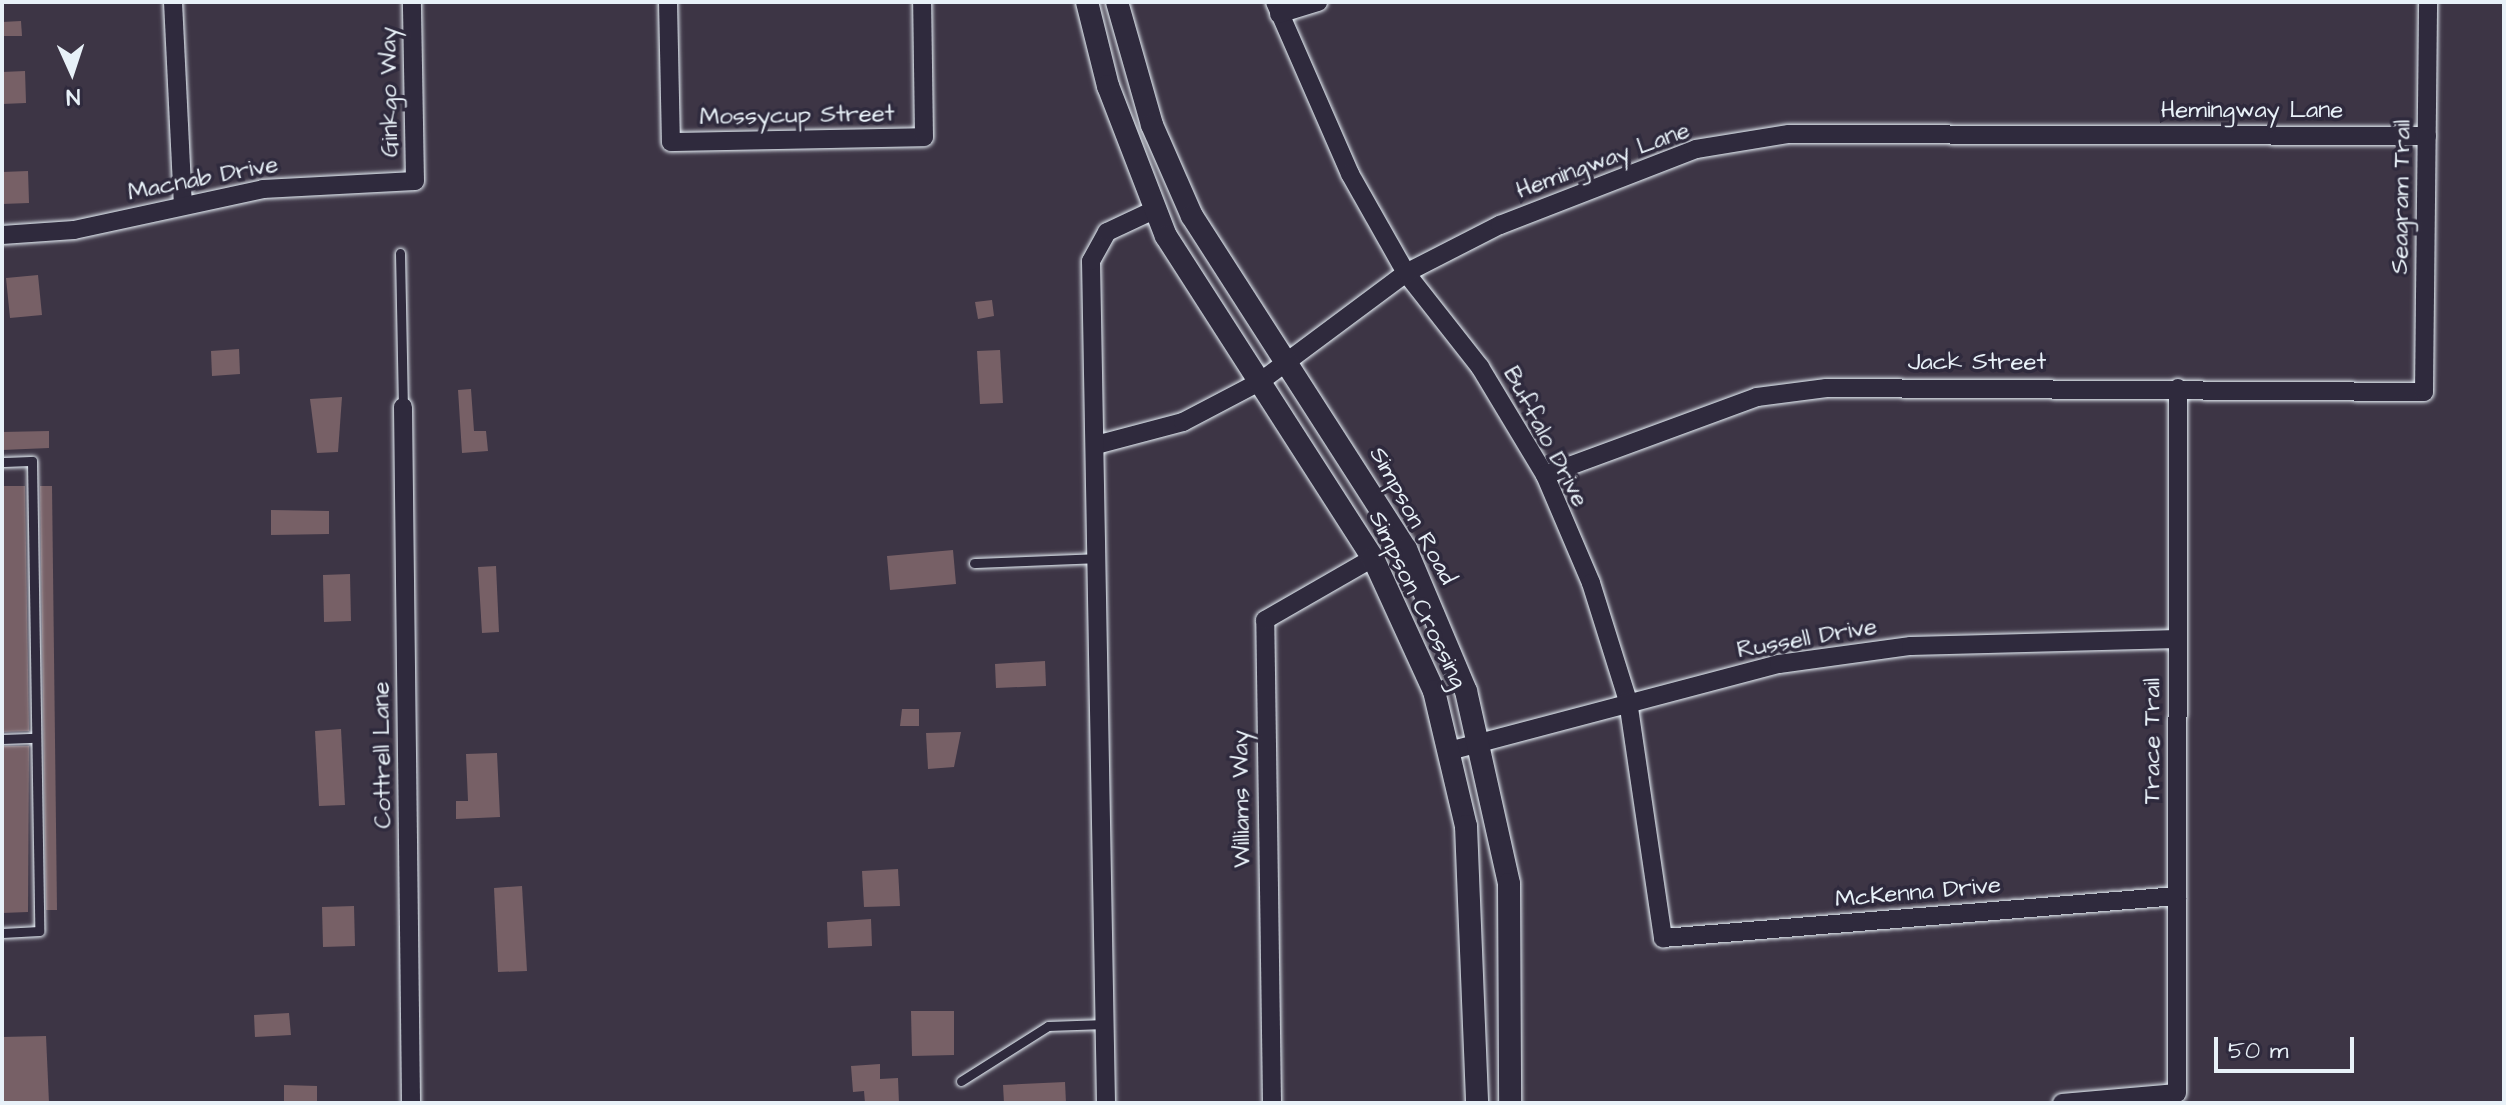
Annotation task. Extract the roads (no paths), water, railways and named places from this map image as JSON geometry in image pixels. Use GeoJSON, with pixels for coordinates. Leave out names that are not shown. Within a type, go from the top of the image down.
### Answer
{"type":"FeatureCollection","features":[{"type":"Feature","properties":{"kind":"street"},"geometry":{"type":"LineString","coordinates":[[173,2],[183,203]]}},
{"type":"Feature","properties":{"kind":"street","name":"Ginkgo Way"},"geometry":{"type":"LineString","coordinates":[[412,2],[415,181]]}},
{"type":"Feature","properties":{"kind":"street","name":"Mossycup Street"},"geometry":{"type":"LineString","coordinates":[[668,2],[671,142],[924,137],[922,2]]}},
{"type":"Feature","properties":{"kind":"street"},"geometry":{"type":"LineString","coordinates":[[1087,2],[1108,86],[1154,210],[1261,381]]}},
{"type":"Feature","properties":{"kind":"street","name":"Simpson Road"},"geometry":{"type":"LineString","coordinates":[[1117,2],[1152,125],[1192,216],[1406,549],[1482,741],[1509,884],[1510,1103]]}},
{"type":"Feature","properties":{"kind":"street"},"geometry":{"type":"LineString","coordinates":[[1277,8],[1318,2]]}},
{"type":"Feature","properties":{"kind":"street","name":"Seagram Trail"},"geometry":{"type":"LineString","coordinates":[[2424,392],[2428,2]]}},
{"type":"Feature","properties":{"kind":"street","name":"Buffalo Drive"},"geometry":{"type":"LineString","coordinates":[[1277,8],[1309,94],[1406,273],[1480,367],[1545,475],[1591,583],[1628,701],[1663,938]]}},
{"type":"Feature","properties":{"kind":"street","name":"Hemingway Lane"},"geometry":{"type":"LineString","coordinates":[[1096,445],[1183,422],[1261,381],[1406,273],[1607,181],[1696,149],[1789,134],[2427,136]]}},
{"type":"Feature","properties":{"kind":"street","name":"Macnab Drive"},"geometry":{"type":"LineString","coordinates":[[2,235],[74,230],[183,203],[312,183],[415,181]]}},
{"type":"Feature","properties":{"kind":"street"},"geometry":{"type":"LineString","coordinates":[[1106,1103],[1099,558],[1091,261],[1107,232],[1154,210]]}},
{"type":"Feature","properties":{"kind":"street","name":"Simpson Crossing"},"geometry":{"type":"LineString","coordinates":[[1261,381],[1373,558],[1453,750],[1476,968],[1477,1103]]}},
{"type":"Feature","properties":{"kind":"street","name":"Jack Street"},"geometry":{"type":"LineString","coordinates":[[1545,475],[1757,397],[1826,388],[2424,392]]}},
{"type":"Feature","properties":{"kind":"street","name":"Trace Trail"},"geometry":{"type":"LineString","coordinates":[[2062,1103],[2177,1093],[2178,388]]}},
{"type":"Feature","properties":{"kind":"street","name":"Cottrell Lane"},"geometry":{"type":"LineString","coordinates":[[403,407],[411,1103]]}},
{"type":"Feature","properties":{"kind":"street","name":"Williams Way"},"geometry":{"type":"LineString","coordinates":[[1272,1103],[1265,620],[1373,558]]}},
{"type":"Feature","properties":{"kind":"street","name":"Russell Drive"},"geometry":{"type":"LineString","coordinates":[[1453,750],[1628,701],[1779,664],[1911,646],[2178,639]]}},
{"type":"Feature","properties":{"kind":"street","name":"McKenna Drive"},"geometry":{"type":"LineString","coordinates":[[1663,938],[2177,896]]}},
{"type":"Feature","properties":{"kind":"lane"},"geometry":{"type":"LineString","coordinates":[[400,253],[403,407]]}},
{"type":"Feature","properties":{"kind":"lane"},"geometry":{"type":"LineString","coordinates":[[2,462],[32,461],[39,931],[2,933]]}},
{"type":"Feature","properties":{"kind":"lane"},"geometry":{"type":"LineString","coordinates":[[974,563],[1099,558]]}},
{"type":"Feature","properties":{"kind":"lane"},"geometry":{"type":"LineString","coordinates":[[2,739],[36,738]]}},
{"type":"Feature","properties":{"kind":"lane"},"geometry":{"type":"LineString","coordinates":[[961,1081],[1048,1026],[1105,1024]]}}]}
